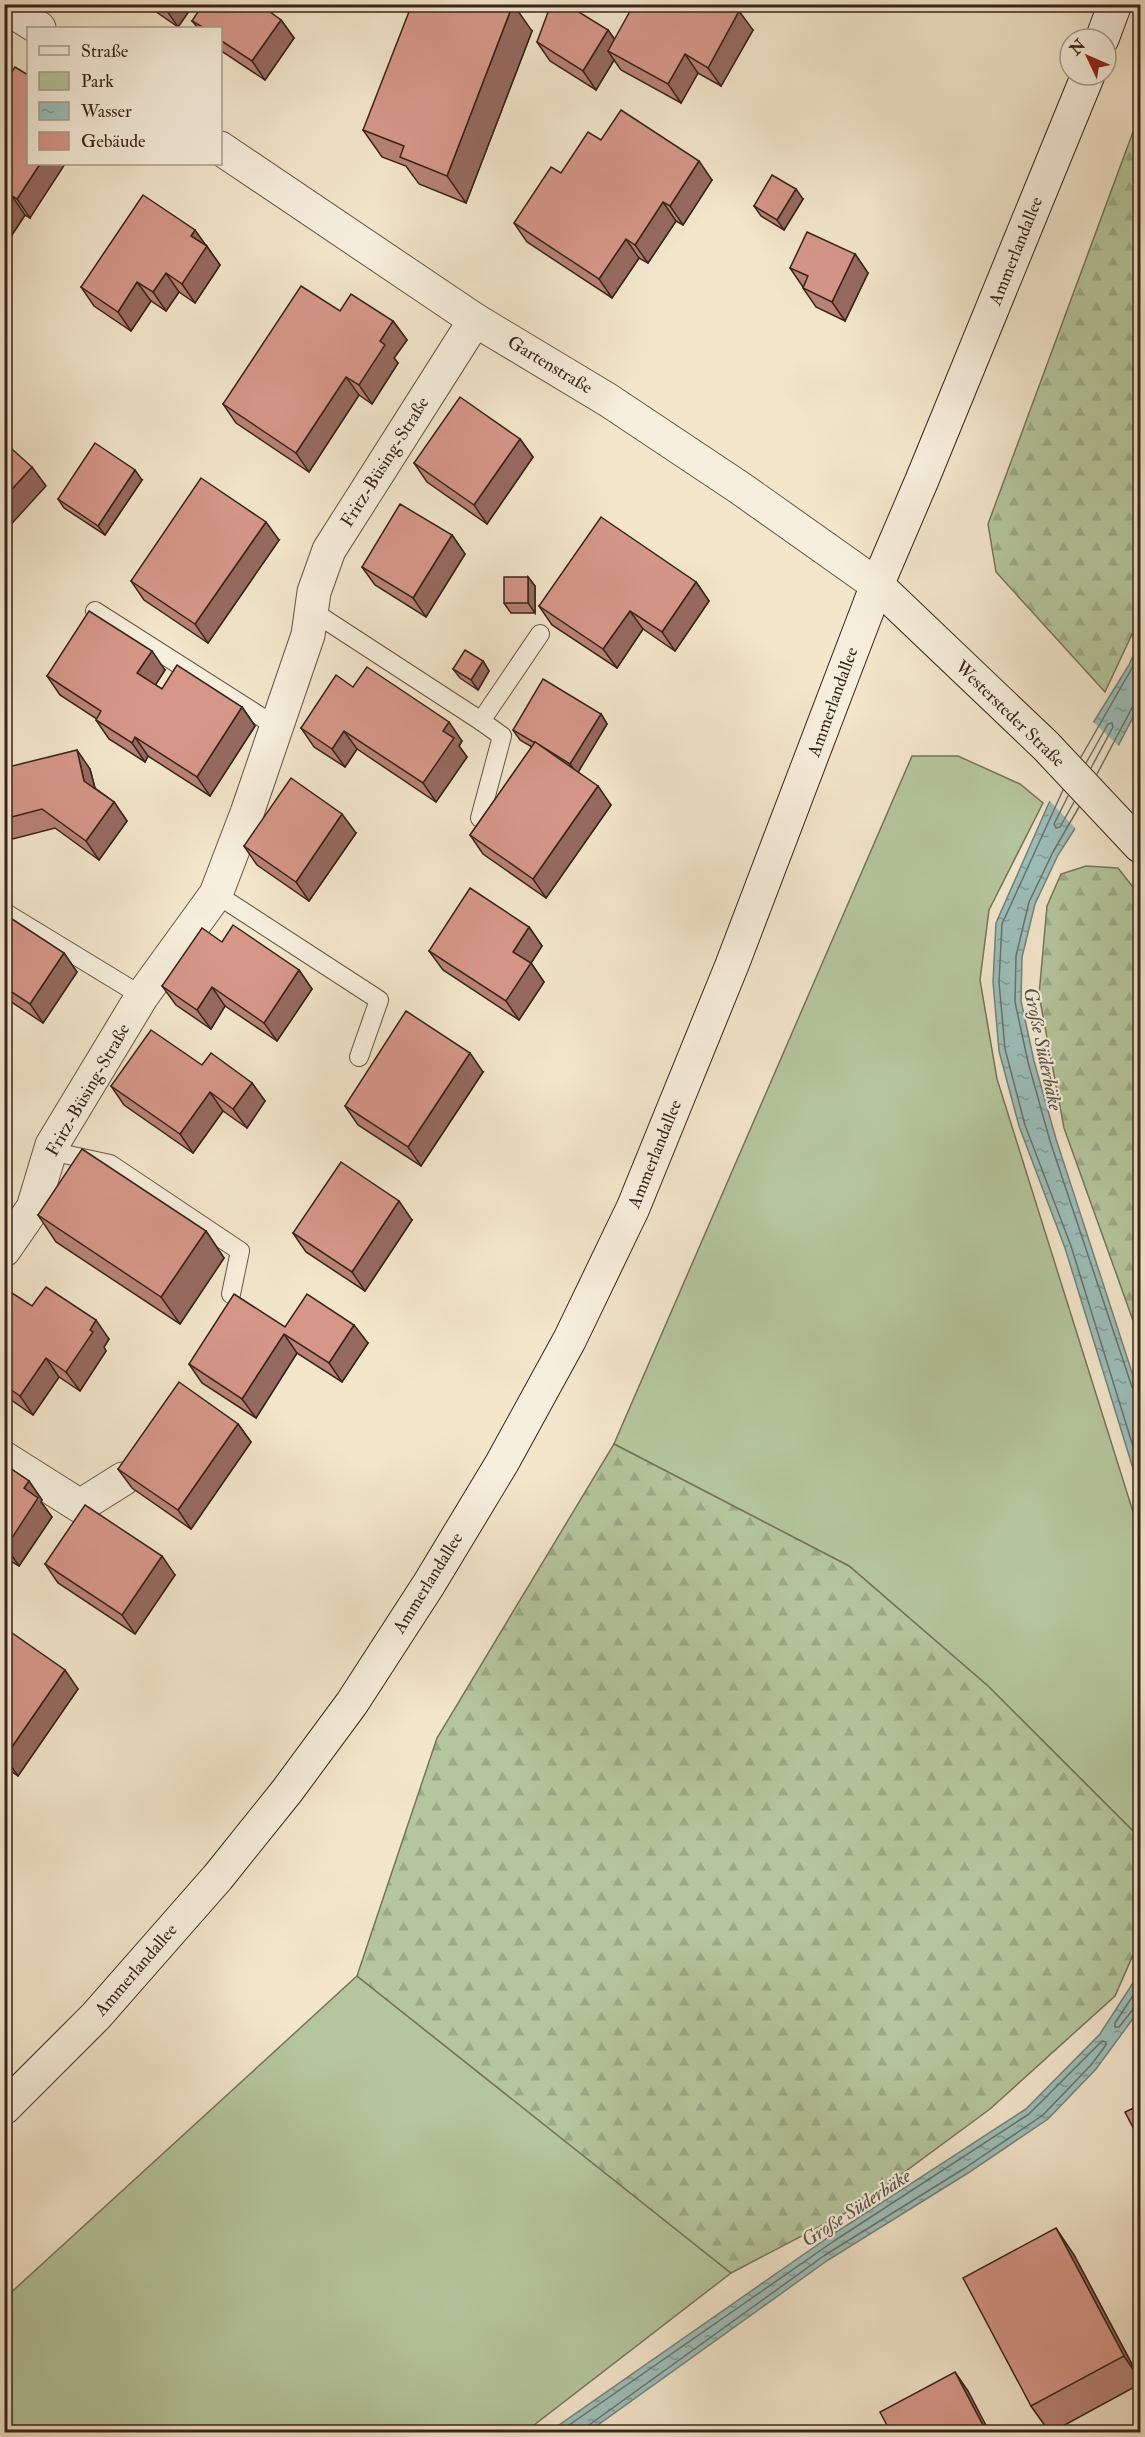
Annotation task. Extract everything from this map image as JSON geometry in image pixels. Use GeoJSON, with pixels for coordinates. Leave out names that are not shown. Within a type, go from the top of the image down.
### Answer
{"type":"FeatureCollection","features":[{"type":"Feature","properties":{"kind":"main road"},"geometry":{"type":"LineString","coordinates":[[1106,27],[1115,4]]}},
{"type":"Feature","properties":{"kind":"main road"},"geometry":{"type":"LineString","coordinates":[[4,6],[37,27]]}},
{"type":"Feature","properties":{"kind":"main road","name":"Ammerlandallee"},"geometry":{"type":"LineString","coordinates":[[4,2108],[96,2016],[218,1877],[287,1791],[352,1703],[429,1584],[502,1463],[570,1339],[633,1209],[737,954],[877,585],[927,469],[1083,87]]}},
{"type":"Feature","properties":{"kind":"main road","name":"Gartenstraße"},"geometry":{"type":"LineString","coordinates":[[222,149],[475,320],[608,400],[740,488],[877,585]]}},
{"type":"Feature","properties":{"kind":"main road","name":"Fritz-Büsing-Straße"},"geometry":{"type":"LineString","coordinates":[[4,1250],[33,1208],[50,1151],[142,996],[216,894],[247,813],[308,635],[314,592],[329,550],[475,320]]}},
{"type":"Feature","properties":{"kind":"main road","name":"Westersteder Straße"},"geometry":{"type":"LineString","coordinates":[[877,585],[1046,746],[1140,846]]}},
{"type":"Feature","properties":{"kind":"main road"},"geometry":{"type":"LineString","coordinates":[[4,1458],[80,1506],[123,1479]]}},
{"type":"Feature","properties":{"kind":"lane"},"geometry":{"type":"LineString","coordinates":[[95,611],[276,727]]}},
{"type":"Feature","properties":{"kind":"lane"},"geometry":{"type":"LineString","coordinates":[[312,611],[502,736],[480,818]]}},
{"type":"Feature","properties":{"kind":"lane"},"geometry":{"type":"LineString","coordinates":[[481,721],[540,634]]}},
{"type":"Feature","properties":{"kind":"lane"},"geometry":{"type":"LineString","coordinates":[[216,894],[378,1000],[359,1057]]}},
{"type":"Feature","properties":{"kind":"lane"},"geometry":{"type":"LineString","coordinates":[[4,912],[142,996]]}},
{"type":"Feature","properties":{"kind":"lane"},"geometry":{"type":"LineString","coordinates":[[50,1151],[110,1164],[240,1251],[231,1293]]}},
{"type":"Feature","properties":{"kind":"green space"},"geometry":{"type":"Polygon","coordinates":[[[1140,113],[1140,617],[1105,692],[996,572],[988,524],[1140,113]]]}},
{"type":"Feature","properties":{"kind":"green space"},"geometry":{"type":"Polygon","coordinates":[[[912,756],[958,756],[1020,784],[1043,803],[989,910],[980,980],[997,1079],[1140,1534],[1140,1838],[988,1686],[849,1566],[614,1444],[912,756]]]}},
{"type":"Feature","properties":{"kind":"green space"},"geometry":{"type":"Polygon","coordinates":[[[1086,866],[1118,868],[1140,896],[1140,1340],[1064,1128],[1039,995],[1047,906],[1061,874],[1086,866]]]}},
{"type":"Feature","properties":{"kind":"green space"},"geometry":{"type":"Polygon","coordinates":[[[614,1444],[849,1566],[988,1686],[1140,1838],[1140,1939],[1115,1996],[990,2109],[857,2207],[731,2273],[357,1976],[437,1738],[614,1444]]]}},
{"type":"Feature","properties":{"kind":"green space"},"geometry":{"type":"Polygon","coordinates":[[[357,1976],[731,2273],[525,2432],[5,2432],[5,2298],[357,1976]]]}},
{"type":"Feature","properties":{"kind":"water"},"geometry":{"type":"Polygon","coordinates":[[[1140,640],[1140,704],[1074,830],[1058,855],[1035,904],[1022,957],[1021,1001],[1034,1061],[1056,1139],[1140,1397],[1140,1491],[1065,1248],[1019,1126],[999,1051],[993,982],[996,923],[1048,805],[1093,723],[1129,665],[1140,640]]]}},
{"type":"Feature","properties":{"kind":"water"},"geometry":{"type":"Polygon","coordinates":[[[1140,1972],[1140,2009],[1096,2069],[1048,2119],[968,2173],[828,2260],[588,2432],[549,2432],[830,2236],[1026,2109],[1100,2034],[1140,1972]]]}},
{"type":"Feature","properties":{"kind":"pier"},"geometry":{"type":"Polygon","coordinates":[[[1091,720],[1121,748],[1077,830],[1048,799],[1091,720]]]}},
{"type":"Feature","properties":{"kind":"building"},"geometry":{"type":"Polygon","coordinates":[[[203,4],[259,4],[281,20],[252,61],[222,41],[222,27],[202,27],[192,21],[203,4]]]}},
{"type":"Feature","properties":{"kind":"building"},"geometry":{"type":"Polygon","coordinates":[[[412,4],[513,4],[447,176],[400,157],[404,146],[363,130],[412,4]]]}},
{"type":"Feature","properties":{"kind":"building"},"geometry":{"type":"Polygon","coordinates":[[[551,4],[566,4],[608,30],[583,71],[537,42],[551,4]]]}},
{"type":"Feature","properties":{"kind":"building"},"geometry":{"type":"Polygon","coordinates":[[[634,4],[728,4],[739,11],[708,68],[685,54],[668,84],[608,51],[634,4]]]}},
{"type":"Feature","properties":{"kind":"building"},"geometry":{"type":"Polygon","coordinates":[[[15,67],[27,74],[27,165],[39,165],[17,199],[12,196],[4,208],[4,83],[15,67]]]}},
{"type":"Feature","properties":{"kind":"building"},"geometry":{"type":"Polygon","coordinates":[[[621,110],[699,161],[670,206],[663,202],[635,245],[626,239],[599,279],[514,223],[551,167],[561,173],[588,132],[601,140],[621,110]]]}},
{"type":"Feature","properties":{"kind":"building"},"geometry":{"type":"Polygon","coordinates":[[[772,175],[796,189],[777,220],[754,206],[772,175]]]}},
{"type":"Feature","properties":{"kind":"building"},"geometry":{"type":"Polygon","coordinates":[[[143,195],[195,230],[191,236],[207,246],[182,284],[166,273],[153,292],[137,282],[118,312],[81,287],[143,195]]]}},
{"type":"Feature","properties":{"kind":"building"},"geometry":{"type":"Polygon","coordinates":[[[807,232],[855,254],[832,302],[803,288],[808,276],[790,268],[807,232]]]}},
{"type":"Feature","properties":{"kind":"building"},"geometry":{"type":"Polygon","coordinates":[[[301,286],[340,311],[351,294],[393,321],[380,341],[385,345],[359,385],[346,377],[296,453],[223,404],[301,286]]]}},
{"type":"Feature","properties":{"kind":"building"},"geometry":{"type":"Polygon","coordinates":[[[460,397],[520,439],[474,505],[414,463],[460,397]]]}},
{"type":"Feature","properties":{"kind":"building"},"geometry":{"type":"Polygon","coordinates":[[[4,442],[32,467],[4,498],[4,442]]]}},
{"type":"Feature","properties":{"kind":"building"},"geometry":{"type":"Polygon","coordinates":[[[95,443],[135,470],[98,526],[58,499],[95,443]]]}},
{"type":"Feature","properties":{"kind":"building"},"geometry":{"type":"Polygon","coordinates":[[[201,478],[266,522],[195,624],[131,581],[201,478]]]}},
{"type":"Feature","properties":{"kind":"building"},"geometry":{"type":"Polygon","coordinates":[[[400,504],[452,535],[413,598],[362,567],[400,504]]]}},
{"type":"Feature","properties":{"kind":"building"},"geometry":{"type":"Polygon","coordinates":[[[601,517],[696,582],[662,632],[630,611],[603,649],[539,606],[601,517]]]}},
{"type":"Feature","properties":{"kind":"building"},"geometry":{"type":"Polygon","coordinates":[[[504,577],[528,577],[528,603],[504,603],[504,577]]]}},
{"type":"Feature","properties":{"kind":"building"},"geometry":{"type":"Polygon","coordinates":[[[89,611],[152,651],[137,673],[162,689],[177,665],[242,707],[197,777],[135,737],[132,743],[96,720],[101,711],[47,676],[89,611]]]}},
{"type":"Feature","properties":{"kind":"building"},"geometry":{"type":"Polygon","coordinates":[[[465,650],[483,661],[471,680],[453,669],[465,650]]]}},
{"type":"Feature","properties":{"kind":"building"},"geometry":{"type":"Polygon","coordinates":[[[367,667],[449,722],[443,731],[454,738],[423,783],[344,731],[332,749],[301,728],[336,675],[353,687],[367,667]]]}},
{"type":"Feature","properties":{"kind":"building"},"geometry":{"type":"Polygon","coordinates":[[[543,679],[601,714],[570,764],[513,730],[543,679]]]}},
{"type":"Feature","properties":{"kind":"building"},"geometry":{"type":"Polygon","coordinates":[[[535,742],[598,786],[533,879],[470,835],[535,742]]]}},
{"type":"Feature","properties":{"kind":"building"},"geometry":{"type":"Polygon","coordinates":[[[77,750],[84,781],[114,802],[86,841],[42,809],[4,819],[4,768],[77,750]]]}},
{"type":"Feature","properties":{"kind":"building"},"geometry":{"type":"Polygon","coordinates":[[[291,778],[342,814],[296,882],[244,846],[291,778]]]}},
{"type":"Feature","properties":{"kind":"building"},"geometry":{"type":"Polygon","coordinates":[[[470,888],[529,927],[513,952],[531,963],[506,1001],[429,951],[470,888]]]}},
{"type":"Feature","properties":{"kind":"building"},"geometry":{"type":"Polygon","coordinates":[[[9,917],[64,953],[30,1004],[4,987],[4,924],[9,917]]]}},
{"type":"Feature","properties":{"kind":"building"},"geometry":{"type":"Polygon","coordinates":[[[233,925],[299,970],[264,1023],[212,987],[197,1010],[162,986],[202,928],[222,942],[233,925]]]}},
{"type":"Feature","properties":{"kind":"building"},"geometry":{"type":"Polygon","coordinates":[[[406,1011],[470,1053],[408,1147],[345,1106],[406,1011]]]}},
{"type":"Feature","properties":{"kind":"building"},"geometry":{"type":"Polygon","coordinates":[[[151,1030],[202,1065],[211,1053],[252,1083],[233,1109],[210,1092],[180,1134],[111,1086],[151,1030]]]}},
{"type":"Feature","properties":{"kind":"building"},"geometry":{"type":"Polygon","coordinates":[[[82,1149],[206,1231],[161,1297],[38,1215],[82,1149]]]}},
{"type":"Feature","properties":{"kind":"building"},"geometry":{"type":"Polygon","coordinates":[[[341,1162],[399,1201],[352,1272],[293,1233],[341,1162]]]}},
{"type":"Feature","properties":{"kind":"building"},"geometry":{"type":"Polygon","coordinates":[[[46,1287],[96,1320],[90,1330],[93,1332],[66,1372],[46,1358],[20,1396],[4,1385],[4,1298],[9,1291],[32,1306],[46,1287]]]}},
{"type":"Feature","properties":{"kind":"building"},"geometry":{"type":"Polygon","coordinates":[[[234,1294],[285,1327],[307,1294],[354,1325],[329,1363],[284,1334],[242,1399],[189,1364],[234,1294]]]}},
{"type":"Feature","properties":{"kind":"building"},"geometry":{"type":"Polygon","coordinates":[[[179,1382],[238,1424],[178,1510],[118,1469],[179,1382]]]}},
{"type":"Feature","properties":{"kind":"building"},"geometry":{"type":"Polygon","coordinates":[[[4,1464],[29,1481],[24,1488],[38,1498],[6,1547],[4,1547],[4,1464]]]}},
{"type":"Feature","properties":{"kind":"building"},"geometry":{"type":"Polygon","coordinates":[[[85,1505],[162,1556],[122,1615],[45,1564],[85,1505]]]}},
{"type":"Feature","properties":{"kind":"building"},"geometry":{"type":"Polygon","coordinates":[[[4,1629],[65,1670],[5,1757],[4,1629]]]}},
{"type":"Feature","properties":{"kind":"building"},"geometry":{"type":"Polygon","coordinates":[[[1140,2105],[1140,2141],[1125,2112],[1140,2105]]]}},
{"type":"Feature","properties":{"kind":"building"},"geometry":{"type":"Polygon","coordinates":[[[1056,2228],[1124,2356],[1031,2406],[963,2278],[1056,2228]]]}},
{"type":"Feature","properties":{"kind":"building"},"geometry":{"type":"Polygon","coordinates":[[[955,2372],[987,2433],[891,2433],[880,2412],[955,2372]]]}},
{"type":"Feature","properties":{"kind":"water label","name":"Große Süderbäke"},"geometry":{"type":"Point","coordinates":[1043,1049]}},
{"type":"Feature","properties":{"kind":"water label","name":"Große Süderbäke"},"geometry":{"type":"Point","coordinates":[856,2208]}}]}
